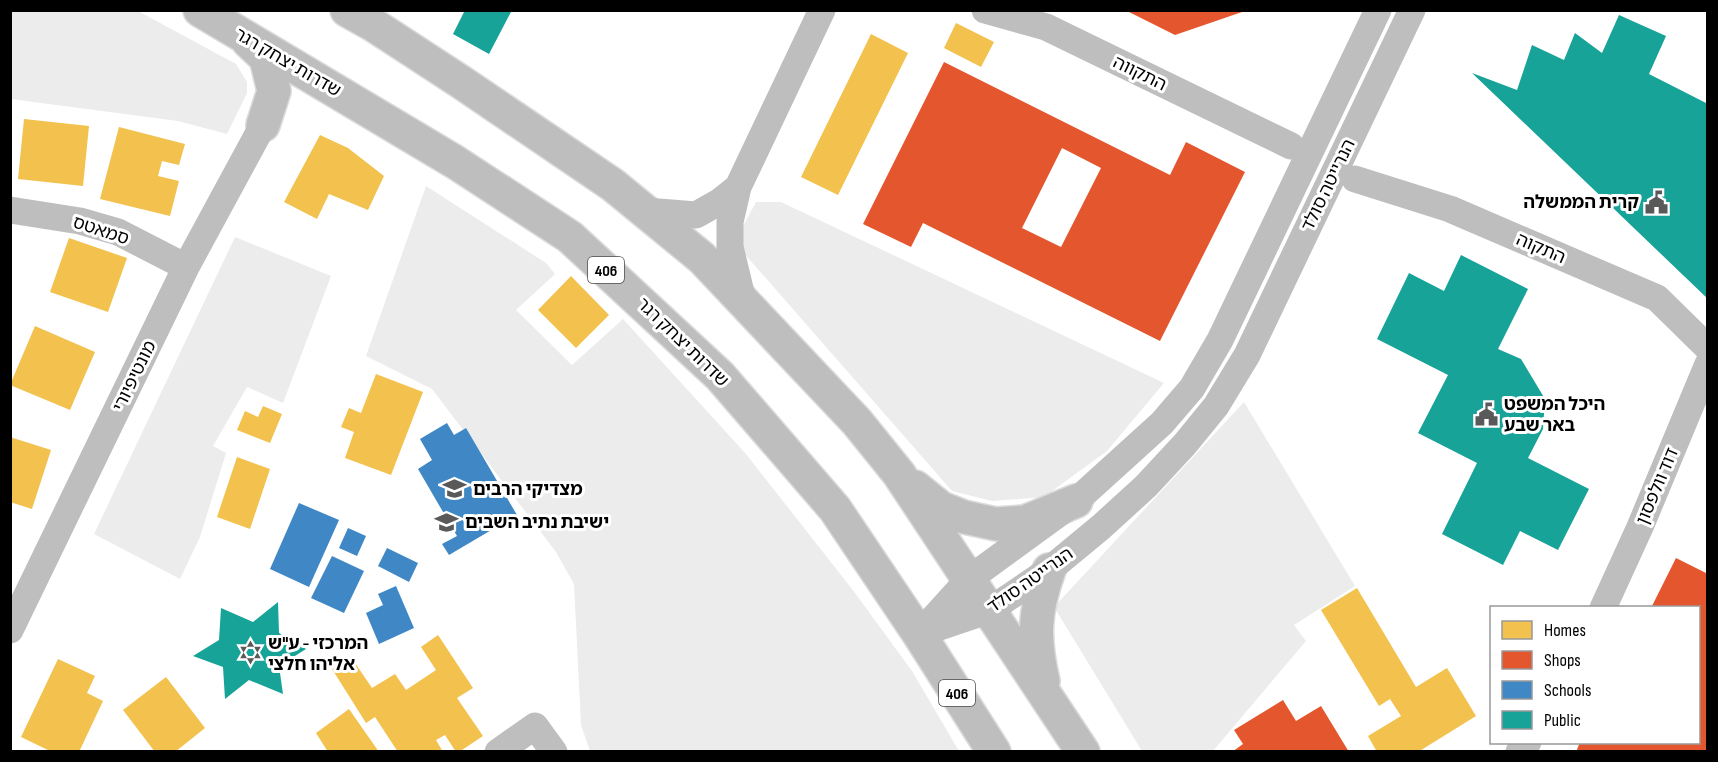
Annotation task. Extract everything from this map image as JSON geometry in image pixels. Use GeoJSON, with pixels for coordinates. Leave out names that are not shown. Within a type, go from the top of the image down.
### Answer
{"type":"FeatureCollection","features":[{"type":"Feature","properties":{"kind":"main road","name":"שדרות יצחק רגר"},"geometry":{"type":"LineString","coordinates":[[200,10],[455,162],[570,237],[720,376],[835,508],[994,752]]}},
{"type":"Feature","properties":{"kind":"main road"},"geometry":{"type":"LineString","coordinates":[[347,10],[461,82],[613,185],[702,258],[857,422],[899,474],[1083,752]]}},
{"type":"Feature","properties":{"kind":"main road"},"geometry":{"type":"LineString","coordinates":[[242,35],[266,58],[274,91],[263,125]]}},
{"type":"Feature","properties":{"kind":"main road"},"geometry":{"type":"LineString","coordinates":[[263,125],[295,93],[327,85]]}},
{"type":"Feature","properties":{"kind":"main road"},"geometry":{"type":"LineString","coordinates":[[899,474],[941,508],[964,517],[996,524],[1025,522],[1076,501]]}},
{"type":"Feature","properties":{"kind":"main road"},"geometry":{"type":"LineString","coordinates":[[1047,695],[1036,653],[1036,621],[1039,596],[1048,570]]}},
{"type":"Feature","properties":{"kind":"street"},"geometry":{"type":"LineString","coordinates":[[743,301],[730,247],[730,222],[738,187],[822,10]]}},
{"type":"Feature","properties":{"kind":"street","name":"התקווה"},"geometry":{"type":"LineString","coordinates":[[985,10],[1046,27],[1291,146]]}},
{"type":"Feature","properties":{"kind":"street","name":"הנרייטה סולד"},"geometry":{"type":"LineString","coordinates":[[919,634],[969,579],[1076,501],[1162,423],[1192,388],[1220,340],[1378,10]]}},
{"type":"Feature","properties":{"kind":"street","name":"הנרייטה סולד"},"geometry":{"type":"LineString","coordinates":[[919,634],[990,610],[1048,570],[1101,527],[1146,486],[1216,406],[1247,355],[1412,10]]}},
{"type":"Feature","properties":{"kind":"street","name":"מונטיפיורי"},"geometry":{"type":"LineString","coordinates":[[10,630],[186,267],[263,125]]}},
{"type":"Feature","properties":{"kind":"street","name":"התקוה"},"geometry":{"type":"LineString","coordinates":[[1356,179],[1450,209],[1657,298],[1707,348]]}},
{"type":"Feature","properties":{"kind":"street"},"geometry":{"type":"LineString","coordinates":[[646,211],[696,215],[720,202],[738,187]]}},
{"type":"Feature","properties":{"kind":"street","name":"סמאטס"},"geometry":{"type":"LineString","coordinates":[[10,210],[80,221],[118,232],[186,267]]}},
{"type":"Feature","properties":{"kind":"street","name":"דוד וולפסון"},"geometry":{"type":"LineString","coordinates":[[1604,606],[1640,527],[1707,364]]}},
{"type":"Feature","properties":{"kind":"street"},"geometry":{"type":"LineString","coordinates":[[498,752],[535,726],[554,752]]}},
{"type":"Feature","properties":{"kind":"shaded area"},"geometry":{"type":"Polygon","coordinates":[[[11,10],[138,11],[236,64],[247,82],[247,93],[227,134],[178,121],[11,99],[11,10]]]}},
{"type":"Feature","properties":{"kind":"shaded area"},"geometry":{"type":"Polygon","coordinates":[[[426,186],[546,263],[555,274],[516,310],[572,365],[623,319],[746,454],[852,589],[912,671],[959,751],[590,751],[581,725],[574,584],[556,552],[432,389],[366,356],[426,186]]]}},
{"type":"Feature","properties":{"kind":"shaded area"},"geometry":{"type":"Polygon","coordinates":[[[756,202],[781,202],[1164,383],[1107,451],[1044,497],[992,501],[952,491],[742,251],[741,230],[756,202]]]}},
{"type":"Feature","properties":{"kind":"shaded area"},"geometry":{"type":"Polygon","coordinates":[[[235,237],[331,276],[283,403],[247,387],[213,446],[226,453],[200,537],[180,579],[94,534],[235,237]]]}},
{"type":"Feature","properties":{"kind":"shaded area"},"geometry":{"type":"Polygon","coordinates":[[[1244,402],[1355,586],[1294,625],[1306,641],[1213,751],[1142,751],[1054,607],[1244,402]]]}},
{"type":"Feature","properties":{"kind":"building: Homes"},"geometry":{"type":"Polygon","coordinates":[[[956,23],[994,42],[981,67],[944,48],[956,23]]]}},
{"type":"Feature","properties":{"kind":"building: Homes"},"geometry":{"type":"Polygon","coordinates":[[[871,34],[908,53],[838,195],[801,177],[871,34]]]}},
{"type":"Feature","properties":{"kind":"building: Homes"},"geometry":{"type":"Polygon","coordinates":[[[24,119],[89,126],[83,186],[18,179],[24,119]]]}},
{"type":"Feature","properties":{"kind":"building: Homes"},"geometry":{"type":"Polygon","coordinates":[[[119,127],[185,144],[179,165],[162,161],[158,176],[179,181],[170,216],[100,199],[119,127]]]}},
{"type":"Feature","properties":{"kind":"building: Homes"},"geometry":{"type":"Polygon","coordinates":[[[320,135],[348,148],[384,176],[368,210],[329,194],[317,219],[284,202],[320,135]]]}},
{"type":"Feature","properties":{"kind":"building: Homes"},"geometry":{"type":"Polygon","coordinates":[[[69,238],[127,258],[108,312],[50,292],[69,238]]]}},
{"type":"Feature","properties":{"kind":"building: Homes"},"geometry":{"type":"Polygon","coordinates":[[[571,276],[609,315],[576,348],[538,310],[571,276]]]}},
{"type":"Feature","properties":{"kind":"building: Homes"},"geometry":{"type":"Polygon","coordinates":[[[35,326],[95,352],[70,410],[10,385],[35,326]]]}},
{"type":"Feature","properties":{"kind":"building: Homes"},"geometry":{"type":"Polygon","coordinates":[[[376,374],[423,392],[391,475],[345,458],[354,432],[341,427],[349,408],[361,413],[376,374]]]}},
{"type":"Feature","properties":{"kind":"building: Homes"},"geometry":{"type":"Polygon","coordinates":[[[263,406],[282,414],[270,443],[237,430],[245,411],[258,417],[263,406]]]}},
{"type":"Feature","properties":{"kind":"building: Homes"},"geometry":{"type":"Polygon","coordinates":[[[10,437],[51,450],[32,509],[10,502],[10,437]]]}},
{"type":"Feature","properties":{"kind":"building: Homes"},"geometry":{"type":"Polygon","coordinates":[[[237,457],[270,469],[250,529],[217,517],[237,457]]]}},
{"type":"Feature","properties":{"kind":"building: Homes"},"geometry":{"type":"Polygon","coordinates":[[[1357,588],[1416,687],[1447,668],[1476,716],[1418,752],[1377,752],[1368,736],[1401,716],[1390,699],[1379,706],[1321,610],[1357,588]]]}},
{"type":"Feature","properties":{"kind":"building: Homes"},"geometry":{"type":"Polygon","coordinates":[[[438,635],[473,688],[457,698],[483,736],[459,752],[456,752],[445,735],[436,740],[443,752],[398,752],[375,717],[366,723],[332,669],[351,657],[372,688],[395,674],[406,690],[436,670],[421,647],[438,635]]]}},
{"type":"Feature","properties":{"kind":"building: Homes"},"geometry":{"type":"Polygon","coordinates":[[[58,659],[95,676],[87,693],[103,701],[79,752],[52,752],[21,737],[58,659]]]}},
{"type":"Feature","properties":{"kind":"building: Homes"},"geometry":{"type":"Polygon","coordinates":[[[166,677],[205,728],[175,752],[155,752],[123,710],[166,677]]]}},
{"type":"Feature","properties":{"kind":"building: Homes"},"geometry":{"type":"Polygon","coordinates":[[[349,709],[379,752],[328,752],[316,733],[349,709]]]}},
{"type":"Feature","properties":{"kind":"building: Shops"},"geometry":{"type":"Polygon","coordinates":[[[1125,10],[1245,10],[1245,11],[1175,35],[1125,10]]]}},
{"type":"Feature","properties":{"kind":"building: Shops"},"geometry":{"type":"Polygon","coordinates":[[[944,62],[1170,175],[1186,142],[1245,172],[1160,341],[923,223],[911,247],[863,224],[944,62]],[[1062,148],[1022,228],[1061,247],[1101,168],[1062,148]]]}},
{"type":"Feature","properties":{"kind":"building: Shops"},"geometry":{"type":"Polygon","coordinates":[[[1676,558],[1708,574],[1708,752],[1576,752],[1579,744],[1700,744],[1700,606],[1652,606],[1676,558]]]}},
{"type":"Feature","properties":{"kind":"building: Shops"},"geometry":{"type":"Polygon","coordinates":[[[1283,700],[1296,721],[1321,706],[1349,752],[1232,752],[1243,744],[1234,730],[1283,700]]]}},
{"type":"Feature","properties":{"kind":"building: Schools"},"geometry":{"type":"Polygon","coordinates":[[[447,423],[454,435],[466,428],[517,515],[449,555],[442,544],[457,536],[418,469],[432,460],[420,439],[447,423]]]}},
{"type":"Feature","properties":{"kind":"building: Schools"},"geometry":{"type":"Polygon","coordinates":[[[299,503],[339,520],[309,587],[270,569],[299,503]]]}},
{"type":"Feature","properties":{"kind":"building: Schools"},"geometry":{"type":"Polygon","coordinates":[[[348,528],[366,536],[357,556],[339,548],[348,528]]]}},
{"type":"Feature","properties":{"kind":"building: Schools"},"geometry":{"type":"Polygon","coordinates":[[[387,548],[418,563],[409,582],[378,566],[387,548]]]}},
{"type":"Feature","properties":{"kind":"building: Schools"},"geometry":{"type":"Polygon","coordinates":[[[332,556],[364,571],[344,613],[311,598],[332,556]]]}},
{"type":"Feature","properties":{"kind":"building: Schools"},"geometry":{"type":"Polygon","coordinates":[[[396,586],[414,628],[379,644],[366,613],[383,605],[378,594],[396,586]]]}},
{"type":"Feature","properties":{"kind":"building: Public"},"geometry":{"type":"Polygon","coordinates":[[[465,10],[512,10],[489,54],[453,34],[465,10]]]}},
{"type":"Feature","properties":{"kind":"building: Public","name":"קרית הממשלה"},"geometry":{"type":"Polygon","coordinates":[[[1619,15],[1666,36],[1649,74],[1708,104],[1708,299],[1472,73],[1517,90],[1532,45],[1564,60],[1575,33],[1602,53],[1619,15]]]}},
{"type":"Feature","properties":{"kind":"building: Public","name":"היכל המשפט באר שבע"},"geometry":{"type":"Polygon","coordinates":[[[1461,255],[1528,289],[1498,349],[1521,359],[1545,399],[1543,429],[1528,458],[1589,489],[1558,550],[1520,531],[1503,565],[1442,534],[1477,463],[1418,433],[1448,375],[1377,339],[1409,273],[1444,291],[1461,255]]]}},
{"type":"Feature","properties":{"kind":"building: Public","name":"המרכזי - ע\"ש אליהו חלצי"},"geometry":{"type":"Polygon","coordinates":[[[278,602],[279,633],[306,649],[279,666],[283,694],[249,680],[225,699],[223,667],[193,656],[219,640],[221,608],[253,622],[278,602]]]}},
{"type":"Feature","properties":{"kind":"place","name":"קרית הממשלה"},"geometry":{"type":"Point","coordinates":[1657,202]}},
{"type":"Feature","properties":{"kind":"place","name":"היכל המשפט באר שבע"},"geometry":{"type":"Point","coordinates":[1486,414]}},
{"type":"Feature","properties":{"kind":"place","name":"מצדיקי הרבים"},"geometry":{"type":"Point","coordinates":[455,489]}},
{"type":"Feature","properties":{"kind":"place","name":"ישיבת נתיב השבים"},"geometry":{"type":"Point","coordinates":[447,522]}},
{"type":"Feature","properties":{"kind":"place","name":"המרכזי - ע\"ש אליהו חלצי"},"geometry":{"type":"Point","coordinates":[250,653]}}]}
